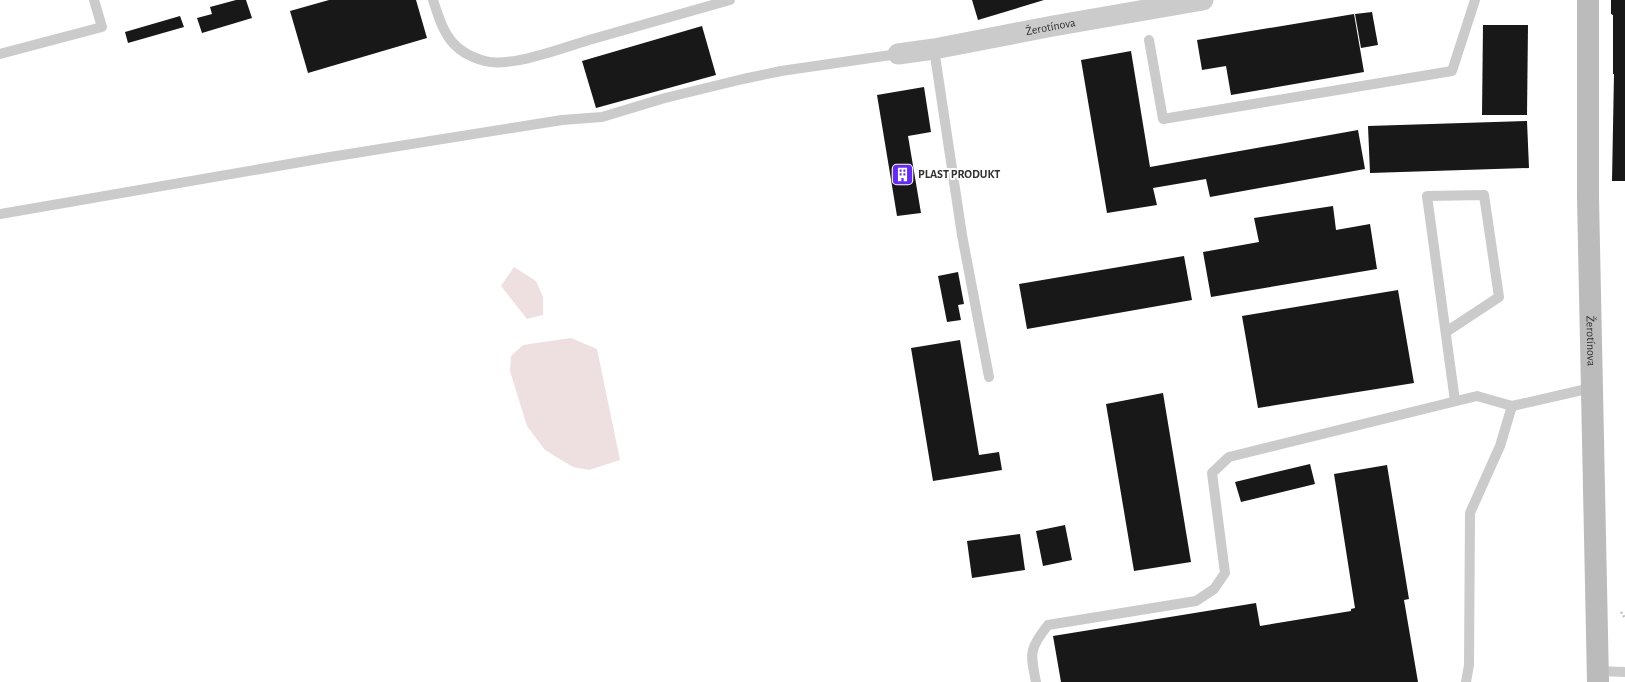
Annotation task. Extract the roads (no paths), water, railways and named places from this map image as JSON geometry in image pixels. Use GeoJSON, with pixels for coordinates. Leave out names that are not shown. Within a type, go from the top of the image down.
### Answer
{"type":"FeatureCollection","features":[{"type":"Feature","properties":{"kind":"street","name":"Žerotínova"},"geometry":{"type":"LineString","coordinates":[[898,54],[934,49],[1053,26],[1203,0]]}},
{"type":"Feature","properties":{"kind":"street","name":"Žerotínova"},"geometry":{"type":"LineString","coordinates":[[1588,0],[1588,197],[1595,600],[1598,677]]}},
{"type":"Feature","properties":{"kind":"lane"},"geometry":{"type":"LineString","coordinates":[[0,54],[102,27],[94,0]]}},
{"type":"Feature","properties":{"kind":"lane"},"geometry":{"type":"LineString","coordinates":[[433,0],[441,25],[453,43],[475,58],[487,62],[501,63],[563,48],[730,0]]}},
{"type":"Feature","properties":{"kind":"lane"},"geometry":{"type":"LineString","coordinates":[[1149,40],[1163,119],[1452,71],[1475,0]]}},
{"type":"Feature","properties":{"kind":"lane"},"geometry":{"type":"LineString","coordinates":[[934,49],[962,235],[989,377]]}},
{"type":"Feature","properties":{"kind":"lane"},"geometry":{"type":"LineString","coordinates":[[0,214],[332,157],[554,121],[602,117],[665,98],[743,79],[781,71],[898,54]]}},
{"type":"Feature","properties":{"kind":"lane"},"geometry":{"type":"LineString","coordinates":[[1446,332],[1498,297],[1484,196],[1427,196],[1455,401]]}},
{"type":"Feature","properties":{"kind":"lane"},"geometry":{"type":"LineString","coordinates":[[1036,682],[1031,658],[1032,653],[1035,641],[1048,625],[1196,601],[1214,590],[1225,573],[1212,473],[1228,457],[1477,396],[1512,406],[1591,388]]}},
{"type":"Feature","properties":{"kind":"lane"},"geometry":{"type":"LineString","coordinates":[[1466,682],[1469,664],[1470,513],[1500,446],[1512,406]]}},
{"type":"Feature","properties":{"kind":"lane"},"geometry":{"type":"LineString","coordinates":[[1598,677],[1625,672]]}},
{"type":"Feature","properties":{"kind":"place","name":"PLAST PRODUKT"},"geometry":{"type":"Point","coordinates":[902,174]}}]}
